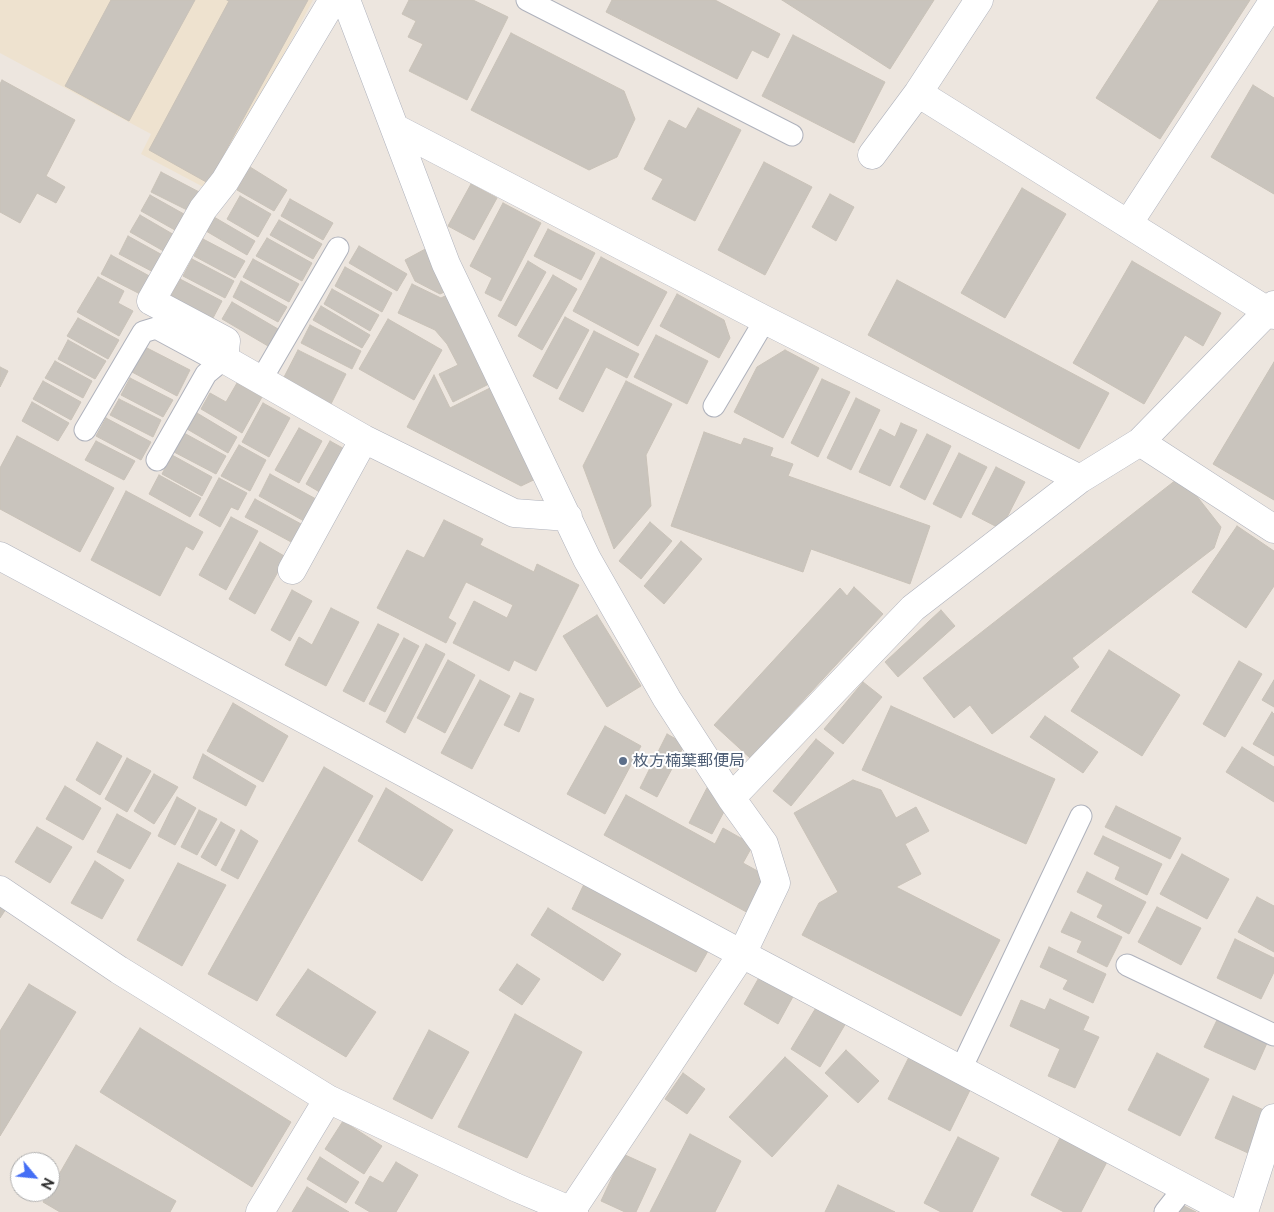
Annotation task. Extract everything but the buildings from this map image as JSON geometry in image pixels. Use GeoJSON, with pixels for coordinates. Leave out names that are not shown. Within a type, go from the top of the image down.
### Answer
{"type":"FeatureCollection","features":[{"type":"Feature","properties":{"kind":"street"},"geometry":{"type":"LineString","coordinates":[[333,0],[225,181],[203,208],[151,300],[226,341],[222,361],[261,380],[364,439],[514,514],[568,517]]}},
{"type":"Feature","properties":{"kind":"street"},"geometry":{"type":"LineString","coordinates":[[0,890],[119,970],[328,1099],[571,1212],[742,954],[776,883],[764,844],[731,798],[667,699],[587,559],[446,264],[346,0]]}},
{"type":"Feature","properties":{"kind":"street"},"geometry":{"type":"LineString","coordinates":[[872,155],[918,93],[978,0]]}},
{"type":"Feature","properties":{"kind":"street"},"geometry":{"type":"LineString","coordinates":[[1128,224],[1274,0]]}},
{"type":"Feature","properties":{"kind":"street"},"geometry":{"type":"LineString","coordinates":[[731,798],[912,608],[1080,479],[1140,442],[1272,310],[1128,224],[918,93]]}},
{"type":"Feature","properties":{"kind":"street"},"geometry":{"type":"LineString","coordinates":[[395,128],[764,320],[1080,479]]}},
{"type":"Feature","properties":{"kind":"street"},"geometry":{"type":"LineString","coordinates":[[292,570],[364,439]]}},
{"type":"Feature","properties":{"kind":"street"},"geometry":{"type":"LineString","coordinates":[[1140,442],[1274,528]]}},
{"type":"Feature","properties":{"kind":"street"},"geometry":{"type":"LineString","coordinates":[[0,556],[742,954],[1230,1212]]}},
{"type":"Feature","properties":{"kind":"street"},"geometry":{"type":"LineString","coordinates":[[260,1212],[328,1099]]}},
{"type":"Feature","properties":{"kind":"street"},"geometry":{"type":"LineString","coordinates":[[1244,1212],[1274,1118]]}},
{"type":"Feature","properties":{"kind":"lane"},"geometry":{"type":"LineString","coordinates":[[527,0],[792,135]]}},
{"type":"Feature","properties":{"kind":"lane"},"geometry":{"type":"LineString","coordinates":[[261,380],[338,248]]}},
{"type":"Feature","properties":{"kind":"lane"},"geometry":{"type":"LineString","coordinates":[[714,406],[764,320]]}},
{"type":"Feature","properties":{"kind":"lane"},"geometry":{"type":"LineString","coordinates":[[85,430],[143,332],[156,328],[222,361],[206,374],[157,460]]}},
{"type":"Feature","properties":{"kind":"lane"},"geometry":{"type":"LineString","coordinates":[[961,1069],[1081,816]]}},
{"type":"Feature","properties":{"kind":"lane"},"geometry":{"type":"LineString","coordinates":[[1127,965],[1274,1035]]}},
{"type":"Feature","properties":{"kind":"lane"},"geometry":{"type":"LineString","coordinates":[[1165,1212],[1184,1188]]}},
{"type":"Feature","properties":{"kind":"shaded area"},"geometry":{"type":"Polygon","coordinates":[[[0,0],[313,0],[211,191],[141,154],[151,134],[0,53],[0,0]]]}},
{"type":"Feature","properties":{"kind":"place","name":"枚方楠葉郵便局"},"geometry":{"type":"Point","coordinates":[623,761]}}]}
